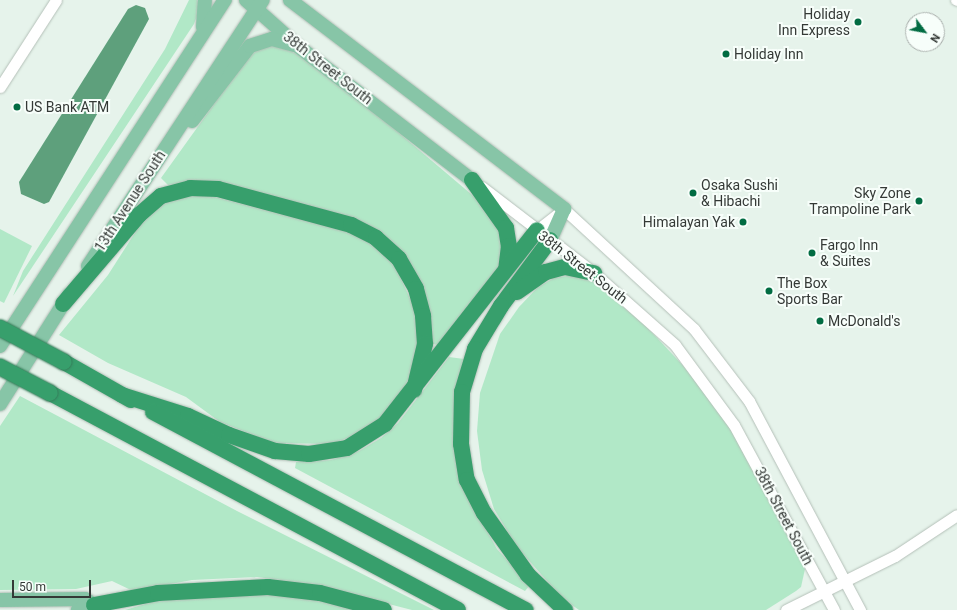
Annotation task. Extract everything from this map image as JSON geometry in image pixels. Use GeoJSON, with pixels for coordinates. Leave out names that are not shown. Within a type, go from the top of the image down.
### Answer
{"type":"FeatureCollection","features":[{"type":"Feature","properties":{"kind":"highway"},"geometry":{"type":"LineString","coordinates":[[472,180],[506,228],[509,246],[506,269]]}},
{"type":"Feature","properties":{"kind":"highway"},"geometry":{"type":"LineString","coordinates":[[64,304],[138,215],[161,196],[190,188],[218,189],[351,225],[376,238],[399,259],[416,289],[423,316],[425,344],[414,390]]}},
{"type":"Feature","properties":{"kind":"highway"},"geometry":{"type":"LineString","coordinates":[[122,395],[188,416],[230,435],[275,451],[309,454],[347,448],[385,424],[414,390],[537,230]]}},
{"type":"Feature","properties":{"kind":"highway"},"geometry":{"type":"LineString","coordinates":[[550,240],[501,306],[475,349],[462,392],[461,444],[467,480],[484,513],[524,570],[566,610]]}},
{"type":"Feature","properties":{"kind":"highway"},"geometry":{"type":"LineString","coordinates":[[501,306],[546,272],[565,267],[594,273]]}},
{"type":"Feature","properties":{"kind":"highway"},"geometry":{"type":"LineString","coordinates":[[0,328],[122,395],[526,610]]}},
{"type":"Feature","properties":{"kind":"highway"},"geometry":{"type":"LineString","coordinates":[[0,367],[458,610]]}},
{"type":"Feature","properties":{"kind":"highway"},"geometry":{"type":"LineString","coordinates":[[94,608],[158,593],[268,587],[320,593],[384,610]]}},
{"type":"Feature","properties":{"kind":"main road"},"geometry":{"type":"LineString","coordinates":[[198,41],[206,20],[206,0]]}},
{"type":"Feature","properties":{"kind":"main road"},"geometry":{"type":"LineString","coordinates":[[0,346],[225,0]]}},
{"type":"Feature","properties":{"kind":"main road","name":"38th Street South"},"geometry":{"type":"LineString","coordinates":[[246,0],[260,5],[300,47],[472,180]]}},
{"type":"Feature","properties":{"kind":"main road","name":"38th Street South"},"geometry":{"type":"LineString","coordinates":[[290,0],[564,209]]}},
{"type":"Feature","properties":{"kind":"main road","name":"13th Avenue South"},"geometry":{"type":"LineString","coordinates":[[0,404],[153,166],[260,5]]}},
{"type":"Feature","properties":{"kind":"main road"},"geometry":{"type":"LineString","coordinates":[[153,166],[250,46],[272,39],[300,47]]}},
{"type":"Feature","properties":{"kind":"main road"},"geometry":{"type":"LineString","coordinates":[[550,240],[564,209]]}},
{"type":"Feature","properties":{"kind":"main road"},"geometry":{"type":"LineString","coordinates":[[0,600],[85,599],[94,608]]}},
{"type":"Feature","properties":{"kind":"main road"},"geometry":{"type":"LineString","coordinates":[[78,610],[94,608]]}},
{"type":"Feature","properties":{"kind":"street"},"geometry":{"type":"LineString","coordinates":[[0,87],[56,0]]}},
{"type":"Feature","properties":{"kind":"street","name":"38th Street South"},"geometry":{"type":"LineString","coordinates":[[472,180],[594,273],[675,344],[734,425],[834,610]]}},
{"type":"Feature","properties":{"kind":"street"},"geometry":{"type":"LineString","coordinates":[[537,230],[564,209]]}},
{"type":"Feature","properties":{"kind":"street","name":"38th Street South"},"geometry":{"type":"LineString","coordinates":[[564,209],[667,301],[726,368],[753,408],[860,610]]}},
{"type":"Feature","properties":{"kind":"street"},"geometry":{"type":"LineString","coordinates":[[786,610],[927,538],[957,515]]}},
{"type":"Feature","properties":{"kind":"shaded area"},"geometry":{"type":"Polygon","coordinates":[[[189,0],[197,0],[200,8],[194,24],[13,296],[23,271],[165,49],[189,0]]]}},
{"type":"Feature","properties":{"kind":"shaded area"},"geometry":{"type":"Polygon","coordinates":[[[136,5],[145,8],[149,19],[49,202],[44,204],[21,194],[19,182],[128,9],[136,5]]]}},
{"type":"Feature","properties":{"kind":"shaded area"},"geometry":{"type":"Polygon","coordinates":[[[272,45],[298,54],[379,116],[484,205],[497,224],[503,254],[495,275],[440,346],[431,343],[430,309],[419,278],[385,237],[203,181],[168,185],[161,178],[250,54],[272,45]]]}},
{"type":"Feature","properties":{"kind":"shaded area"},"geometry":{"type":"Polygon","coordinates":[[[193,195],[215,197],[355,234],[376,247],[395,266],[415,309],[419,338],[414,368],[400,396],[382,417],[358,434],[332,444],[274,443],[220,422],[186,397],[108,363],[59,335],[108,275],[138,228],[156,209],[173,199],[193,195]]]}},
{"type":"Feature","properties":{"kind":"shaded area"},"geometry":{"type":"Polygon","coordinates":[[[0,229],[32,246],[4,303],[0,301],[0,229]]]}},
{"type":"Feature","properties":{"kind":"shaded area"},"geometry":{"type":"Polygon","coordinates":[[[574,275],[592,281],[644,324],[691,374],[728,424],[805,569],[801,587],[796,591],[766,610],[579,610],[562,598],[517,547],[494,509],[482,470],[477,431],[480,393],[500,334],[519,307],[538,287],[554,278],[574,275]]]}},
{"type":"Feature","properties":{"kind":"shaded area"},"geometry":{"type":"Polygon","coordinates":[[[449,357],[464,359],[456,390],[474,508],[497,549],[530,585],[525,591],[295,468],[296,462],[331,460],[359,451],[381,438],[398,423],[449,357]]]}},
{"type":"Feature","properties":{"kind":"shaded area"},"geometry":{"type":"Polygon","coordinates":[[[20,396],[237,511],[434,610],[412,610],[311,584],[257,577],[192,580],[133,591],[112,581],[76,589],[0,590],[0,426],[20,396]]]}},
{"type":"Feature","properties":{"kind":"shaded area"},"geometry":{"type":"Polygon","coordinates":[[[246,591],[332,601],[364,610],[125,610],[169,597],[246,591]]]}},
{"type":"Feature","properties":{"kind":"place","name":"Holiday Inn Express"},"geometry":{"type":"Point","coordinates":[858,22]}},
{"type":"Feature","properties":{"kind":"place","name":"Holiday Inn"},"geometry":{"type":"Point","coordinates":[726,54]}},
{"type":"Feature","properties":{"kind":"place","name":"US Bank ATM"},"geometry":{"type":"Point","coordinates":[17,107]}},
{"type":"Feature","properties":{"kind":"place","name":"Osaka Sushi & Hibachi"},"geometry":{"type":"Point","coordinates":[693,193]}},
{"type":"Feature","properties":{"kind":"place","name":"Sky Zone Trampoline Park"},"geometry":{"type":"Point","coordinates":[919,201]}},
{"type":"Feature","properties":{"kind":"place","name":"Himalayan Yak"},"geometry":{"type":"Point","coordinates":[743,222]}},
{"type":"Feature","properties":{"kind":"place","name":"Fargo Inn & Suites"},"geometry":{"type":"Point","coordinates":[812,253]}},
{"type":"Feature","properties":{"kind":"place","name":"The Box Sports Bar"},"geometry":{"type":"Point","coordinates":[769,291]}},
{"type":"Feature","properties":{"kind":"place","name":"McDonald's"},"geometry":{"type":"Point","coordinates":[820,321]}}]}
